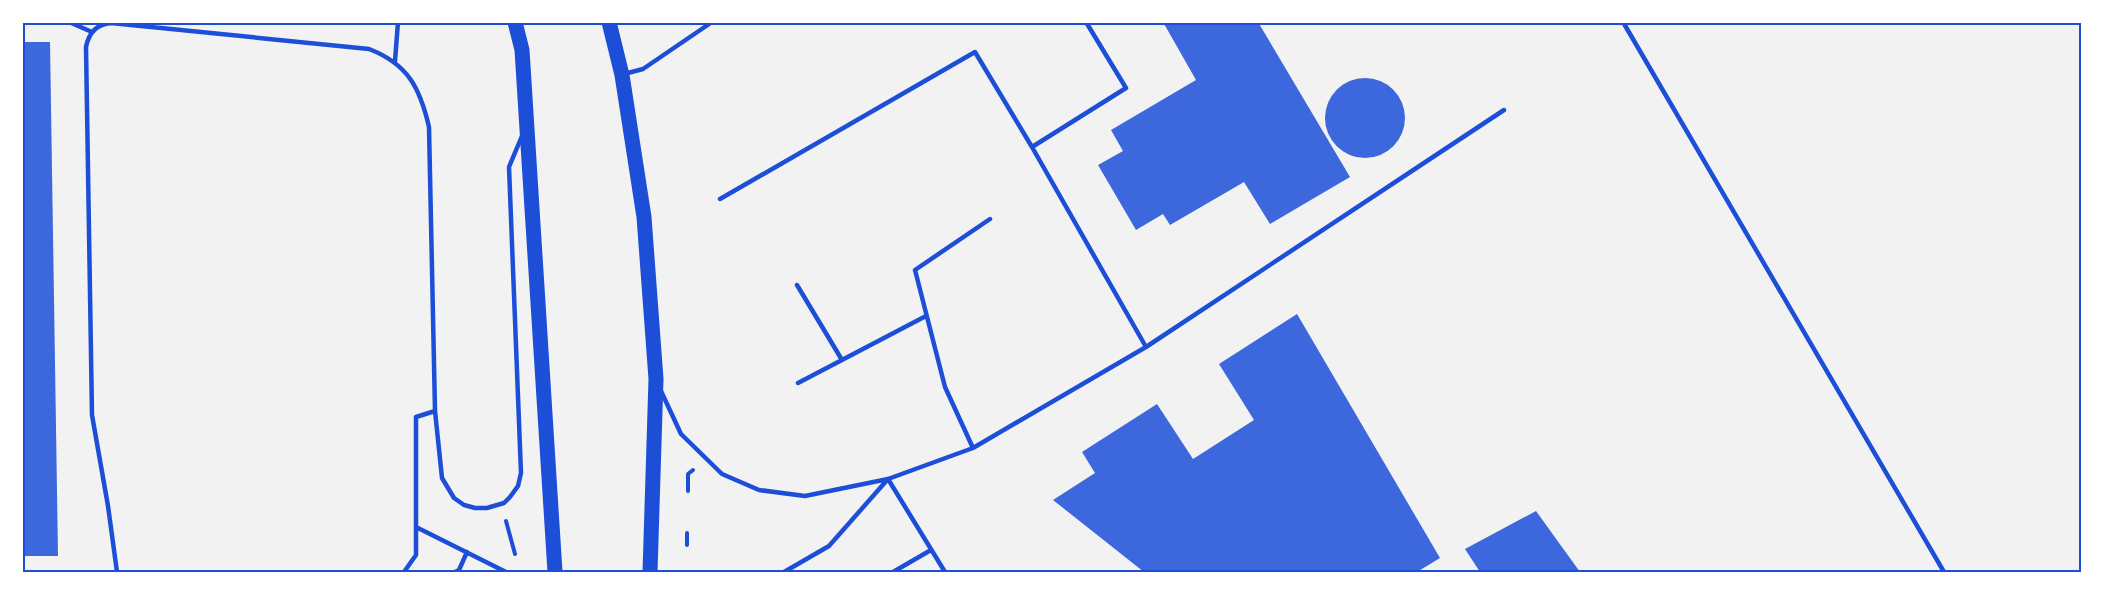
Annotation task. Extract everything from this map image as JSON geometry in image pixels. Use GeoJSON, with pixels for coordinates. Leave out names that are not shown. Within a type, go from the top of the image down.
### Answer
{"type":"FeatureCollection","features":[{"type":"Feature","properties":{"kind":"main road"},"geometry":{"type":"LineString","coordinates":[[515,22],[522,50],[555,573]]}},
{"type":"Feature","properties":{"kind":"main road"},"geometry":{"type":"LineString","coordinates":[[609,22],[622,75],[644,217],[656,379],[650,573]]}},
{"type":"Feature","properties":{"kind":"lane"},"geometry":{"type":"LineString","coordinates":[[69,22],[92,32]]}},
{"type":"Feature","properties":{"kind":"lane"},"geometry":{"type":"LineString","coordinates":[[395,61],[398,22]]}},
{"type":"Feature","properties":{"kind":"lane"},"geometry":{"type":"LineString","coordinates":[[622,75],[643,69],[712,22]]}},
{"type":"Feature","properties":{"kind":"lane"},"geometry":{"type":"LineString","coordinates":[[1032,147],[1126,88],[1086,22]]}},
{"type":"Feature","properties":{"kind":"lane"},"geometry":{"type":"LineString","coordinates":[[1623,22],[1944,573]]}},
{"type":"Feature","properties":{"kind":"lane"},"geometry":{"type":"LineString","coordinates":[[117,573],[92,415],[86,47],[87,39],[92,32],[104,24],[111,23],[369,49],[395,61],[413,81],[424,107],[429,127],[435,411],[442,478],[454,498],[464,505],[475,508],[487,508],[504,502],[518,486],[521,473],[509,167],[527,125]]}},
{"type":"Feature","properties":{"kind":"lane"},"geometry":{"type":"LineString","coordinates":[[720,200],[975,52],[1146,347]]}},
{"type":"Feature","properties":{"kind":"lane"},"geometry":{"type":"LineString","coordinates":[[656,379],[681,434],[722,474],[759,489],[805,496],[888,479],[974,448],[1146,347],[1504,110]]}},
{"type":"Feature","properties":{"kind":"lane"},"geometry":{"type":"LineString","coordinates":[[974,448],[945,387],[915,270],[990,219]]}},
{"type":"Feature","properties":{"kind":"lane"},"geometry":{"type":"LineString","coordinates":[[797,285],[842,360]]}},
{"type":"Feature","properties":{"kind":"lane"},"geometry":{"type":"LineString","coordinates":[[798,383],[926,316]]}},
{"type":"Feature","properties":{"kind":"lane"},"geometry":{"type":"LineString","coordinates":[[404,573],[416,555],[418,528],[415,492],[416,417],[435,411]]}},
{"type":"Feature","properties":{"kind":"lane"},"geometry":{"type":"LineString","coordinates":[[888,479],[945,573]]}},
{"type":"Feature","properties":{"kind":"lane"},"geometry":{"type":"LineString","coordinates":[[784,573],[829,546],[888,479]]}},
{"type":"Feature","properties":{"kind":"lane"},"geometry":{"type":"LineString","coordinates":[[418,528],[506,573]]}},
{"type":"Feature","properties":{"kind":"lane"},"geometry":{"type":"LineString","coordinates":[[893,573],[931,550]]}},
{"type":"Feature","properties":{"kind":"lane"},"geometry":{"type":"LineString","coordinates":[[457,571],[467,552]]}},
{"type":"Feature","properties":{"kind":"path"},"geometry":{"type":"LineString","coordinates":[[688,491],[688,474],[693,469]]}},
{"type":"Feature","properties":{"kind":"path"},"geometry":{"type":"LineString","coordinates":[[504,518],[517,560]]}},
{"type":"Feature","properties":{"kind":"path"},"geometry":{"type":"LineString","coordinates":[[687,533],[687,545]]}},
{"type":"Feature","properties":{"kind":"building"},"geometry":{"type":"Polygon","coordinates":[[[1163,22],[1258,22],[1350,177],[1270,224],[1244,182],[1170,225],[1163,214],[1136,230],[1098,165],[1123,151],[1111,130],[1196,80],[1163,22]]]}},
{"type":"Feature","properties":{"kind":"building"},"geometry":{"type":"Polygon","coordinates":[[[22,42],[50,42],[58,556],[22,556],[22,42]]]}},
{"type":"Feature","properties":{"kind":"building"},"geometry":{"type":"Polygon","coordinates":[[[1365,78],[1380,81],[1393,90],[1402,103],[1405,118],[1402,133],[1393,146],[1380,155],[1365,158],[1350,155],[1337,146],[1328,133],[1325,118],[1328,103],[1337,90],[1350,81],[1365,78]]]}},
{"type":"Feature","properties":{"kind":"building"},"geometry":{"type":"Polygon","coordinates":[[[1297,314],[1440,558],[1417,572],[1144,572],[1053,500],[1095,473],[1082,452],[1157,404],[1193,459],[1254,420],[1219,364],[1297,314]]]}},
{"type":"Feature","properties":{"kind":"building"},"geometry":{"type":"Polygon","coordinates":[[[1536,511],[1580,572],[1480,572],[1465,549],[1536,511]]]}}]}
